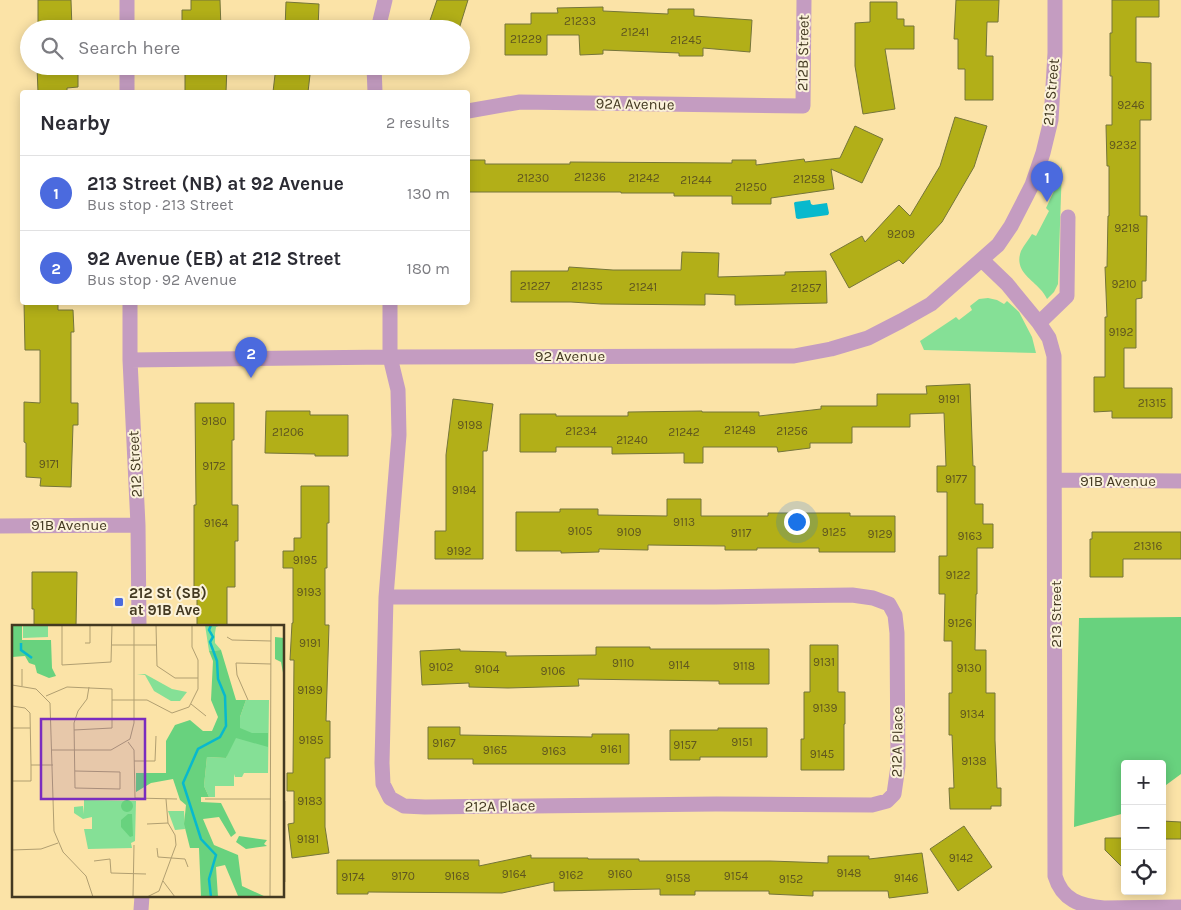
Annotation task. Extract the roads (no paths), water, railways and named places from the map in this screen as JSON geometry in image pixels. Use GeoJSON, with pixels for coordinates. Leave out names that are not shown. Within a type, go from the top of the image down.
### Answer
{"type":"FeatureCollection","features":[{"type":"Feature","properties":{"kind":"street"},"geometry":{"type":"LineString","coordinates":[[126,0],[127,20]]}},
{"type":"Feature","properties":{"kind":"street"},"geometry":{"type":"LineString","coordinates":[[380,20],[385,0]]}},
{"type":"Feature","properties":{"kind":"street","name":"212B Street"},"geometry":{"type":"LineString","coordinates":[[803,106],[804,0]]}},
{"type":"Feature","properties":{"kind":"street","name":"213 Street"},"geometry":{"type":"LineString","coordinates":[[1055,0],[1055,53],[1051,120],[1043,153],[1032,185],[1011,226],[998,245],[982,260],[1007,284],[1039,323],[1049,338],[1054,356],[1055,876],[1058,886],[1063,893],[1074,901],[1088,906],[1104,908],[1181,907]]}},
{"type":"Feature","properties":{"kind":"street"},"geometry":{"type":"LineString","coordinates":[[127,75],[128,90]]}},
{"type":"Feature","properties":{"kind":"street"},"geometry":{"type":"LineString","coordinates":[[374,75],[375,90]]}},
{"type":"Feature","properties":{"kind":"street","name":"92A Avenue"},"geometry":{"type":"LineString","coordinates":[[470,111],[520,102],[803,106]]}},
{"type":"Feature","properties":{"kind":"street"},"geometry":{"type":"LineString","coordinates":[[1039,323],[1066,296],[1068,217]]}},
{"type":"Feature","properties":{"kind":"street","name":"92 Avenue"},"geometry":{"type":"LineString","coordinates":[[130,360],[794,356],[830,349],[868,338],[885,330],[932,304],[982,260]]}},
{"type":"Feature","properties":{"kind":"street","name":"212 Street"},"geometry":{"type":"LineString","coordinates":[[130,305],[130,360],[138,525],[139,625]]}},
{"type":"Feature","properties":{"kind":"street","name":"212A Place"},"geometry":{"type":"LineString","coordinates":[[386,597],[852,595],[873,598],[889,604],[895,615],[897,633],[898,766],[894,794],[887,801],[872,805],[404,806],[390,798],[383,784],[382,763],[386,597],[399,435],[398,390],[390,357],[390,305]]}},
{"type":"Feature","properties":{"kind":"street","name":"91B Avenue"},"geometry":{"type":"LineString","coordinates":[[1055,480],[1181,481]]}},
{"type":"Feature","properties":{"kind":"street","name":"91B Avenue"},"geometry":{"type":"LineString","coordinates":[[0,526],[138,525]]}},
{"type":"Feature","properties":{"kind":"water"},"geometry":{"type":"Polygon","coordinates":[[[810,200],[813,205],[827,203],[828,215],[796,218],[794,203],[810,200]]]}},
{"type":"Feature","properties":{"kind":"place","name":"213 Street (NB) at 92 Avenue"},"geometry":{"type":"Point","coordinates":[1047,202]}},
{"type":"Feature","properties":{"kind":"place","name":"92 Avenue (EB) at 212 Street"},"geometry":{"type":"Point","coordinates":[251,378]}},
{"type":"Feature","properties":{"kind":"place","name":"212 St (SB) at 91B Ave"},"geometry":{"type":"Point","coordinates":[119,602]}}]}
